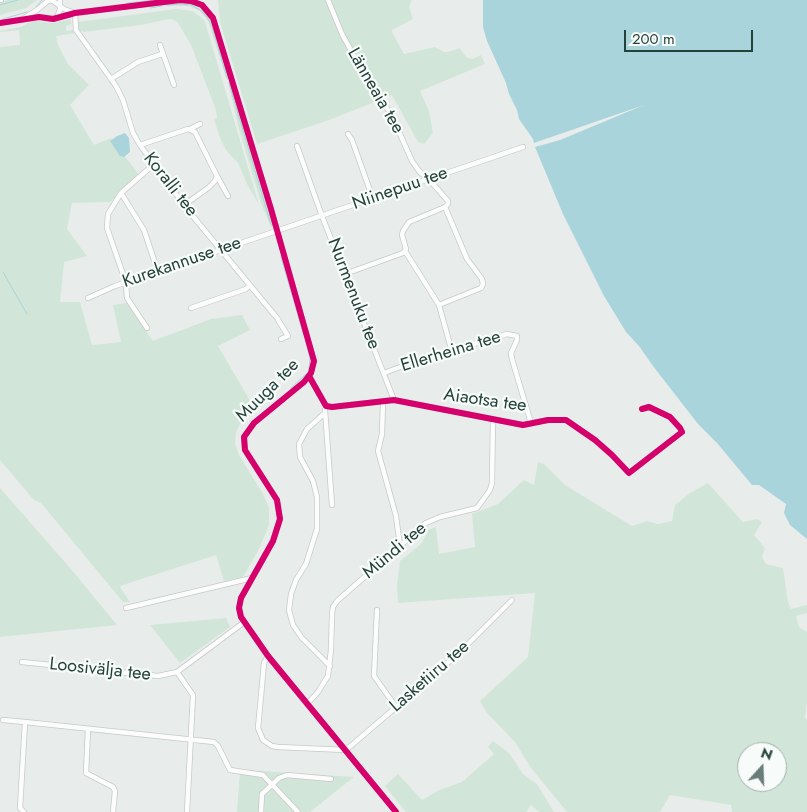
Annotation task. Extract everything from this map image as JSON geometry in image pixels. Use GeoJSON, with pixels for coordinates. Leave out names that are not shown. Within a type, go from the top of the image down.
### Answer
{"type":"FeatureCollection","features":[{"type":"Feature","properties":{"kind":"street"},"geometry":{"type":"LineString","coordinates":[[20,20],[49,0],[75,13]]}},
{"type":"Feature","properties":{"kind":"street"},"geometry":{"type":"LineString","coordinates":[[0,24],[20,20],[53,19],[59,14],[60,0]]}},
{"type":"Feature","properties":{"kind":"street","name":"Muuga tee"},"geometry":{"type":"LineString","coordinates":[[57,17],[159,1],[180,0],[191,1],[206,8],[213,18],[278,230],[314,356],[314,365],[309,376],[254,422],[244,437],[245,450],[277,500],[280,512],[277,533],[239,604],[240,617],[243,622]]}},
{"type":"Feature","properties":{"kind":"street","name":"Länneaia tee"},"geometry":{"type":"LineString","coordinates":[[328,0],[342,34],[353,55],[392,116],[412,161],[419,172],[448,202],[445,207]]}},
{"type":"Feature","properties":{"kind":"street"},"geometry":{"type":"LineString","coordinates":[[42,6],[42,15],[45,18]]}},
{"type":"Feature","properties":{"kind":"street","name":"Koralli tee"},"geometry":{"type":"LineString","coordinates":[[75,13],[76,30],[119,91],[133,133],[153,166],[250,285],[288,336],[281,339]]}},
{"type":"Feature","properties":{"kind":"street"},"geometry":{"type":"LineString","coordinates":[[160,45],[174,85]]}},
{"type":"Feature","properties":{"kind":"street"},"geometry":{"type":"LineString","coordinates":[[111,78],[138,62],[162,54]]}},
{"type":"Feature","properties":{"kind":"street"},"geometry":{"type":"LineString","coordinates":[[140,145],[200,124]]}},
{"type":"Feature","properties":{"kind":"street"},"geometry":{"type":"LineString","coordinates":[[190,129],[195,132],[228,196]]}},
{"type":"Feature","properties":{"kind":"street"},"geometry":{"type":"LineString","coordinates":[[348,134],[352,140],[373,199]]}},
{"type":"Feature","properties":{"kind":"street","name":"Nurmenuku tee"},"geometry":{"type":"LineString","coordinates":[[297,146],[322,216],[394,400]]}},
{"type":"Feature","properties":{"kind":"street","name":"Niinepuu tee"},"geometry":{"type":"LineString","coordinates":[[278,230],[522,147]]}},
{"type":"Feature","properties":{"kind":"street"},"geometry":{"type":"LineString","coordinates":[[147,328],[129,302],[126,283],[107,228],[108,214],[121,193],[153,166]]}},
{"type":"Feature","properties":{"kind":"street"},"geometry":{"type":"LineString","coordinates":[[184,205],[208,188],[217,176]]}},
{"type":"Feature","properties":{"kind":"street"},"geometry":{"type":"LineString","coordinates":[[121,193],[144,230],[158,272]]}},
{"type":"Feature","properties":{"kind":"street"},"geometry":{"type":"LineString","coordinates":[[439,305],[480,288],[483,284],[482,279],[467,259],[445,207],[409,222],[402,235],[405,251],[439,305],[452,352]]}},
{"type":"Feature","properties":{"kind":"street","name":"Kurekannuse tee"},"geometry":{"type":"LineString","coordinates":[[88,298],[278,230]]}},
{"type":"Feature","properties":{"kind":"street"},"geometry":{"type":"LineString","coordinates":[[345,274],[405,251]]}},
{"type":"Feature","properties":{"kind":"street"},"geometry":{"type":"LineString","coordinates":[[191,308],[246,290],[250,285]]}},
{"type":"Feature","properties":{"kind":"street","name":"Ellerheina tee"},"geometry":{"type":"LineString","coordinates":[[384,374],[411,363],[508,334],[517,336],[511,353],[531,423]]}},
{"type":"Feature","properties":{"kind":"street"},"geometry":{"type":"LineString","coordinates":[[309,376],[326,406],[332,504]]}},
{"type":"Feature","properties":{"kind":"street","name":"Aiaotsa tee"},"geometry":{"type":"LineString","coordinates":[[326,406],[332,407],[394,400],[523,425],[558,419],[566,420],[595,440],[629,473],[682,432],[670,417],[649,407],[642,408]]}},
{"type":"Feature","properties":{"kind":"street"},"geometry":{"type":"LineString","coordinates":[[383,402],[382,434],[378,451],[396,516],[400,546]]}},
{"type":"Feature","properties":{"kind":"street"},"geometry":{"type":"LineString","coordinates":[[325,413],[307,429],[299,444],[300,458],[313,481],[317,497],[317,529],[306,564],[296,580],[291,594],[289,610],[294,625],[302,638],[330,666]]}},
{"type":"Feature","properties":{"kind":"street","name":"Mündi tee"},"geometry":{"type":"LineString","coordinates":[[307,704],[324,684],[330,666],[334,604],[433,519],[460,513],[480,505],[490,490],[492,483],[493,419]]}},
{"type":"Feature","properties":{"kind":"street"},"geometry":{"type":"LineString","coordinates":[[126,608],[252,578]]}},
{"type":"Feature","properties":{"kind":"street","name":"Lasketiiru tee"},"geometry":{"type":"LineString","coordinates":[[346,750],[458,654],[512,600]]}},
{"type":"Feature","properties":{"kind":"street"},"geometry":{"type":"LineString","coordinates":[[377,610],[374,676],[396,707]]}},
{"type":"Feature","properties":{"kind":"street"},"geometry":{"type":"LineString","coordinates":[[187,812],[193,694],[177,672],[243,622],[268,656],[396,812]]}},
{"type":"Feature","properties":{"kind":"street"},"geometry":{"type":"LineString","coordinates":[[268,656],[264,663],[258,728],[263,740],[272,746],[278,747],[346,750]]}},
{"type":"Feature","properties":{"kind":"street","name":"Loosivälja tee"},"geometry":{"type":"LineString","coordinates":[[22,662],[152,677],[177,672]]}},
{"type":"Feature","properties":{"kind":"street"},"geometry":{"type":"LineString","coordinates":[[4,720],[214,742],[230,770],[260,773],[268,778],[298,812]]}},
{"type":"Feature","properties":{"kind":"street"},"geometry":{"type":"LineString","coordinates":[[24,722],[20,808],[24,812]]}},
{"type":"Feature","properties":{"kind":"street"},"geometry":{"type":"LineString","coordinates":[[88,729],[86,774],[113,787],[115,791],[114,812]]}},
{"type":"Feature","properties":{"kind":"street"},"geometry":{"type":"LineString","coordinates":[[261,812],[262,794],[279,778],[287,775],[331,779]]}},
{"type":"Feature","properties":{"kind":"green space"},"geometry":{"type":"Polygon","coordinates":[[[8,0],[37,0],[26,8],[0,15],[0,2],[8,0]]]}},
{"type":"Feature","properties":{"kind":"green space"},"geometry":{"type":"Polygon","coordinates":[[[218,0],[412,0],[409,7],[413,19],[392,30],[404,54],[435,47],[444,52],[460,48],[466,57],[472,59],[481,55],[485,64],[420,91],[429,111],[433,133],[424,144],[418,142],[392,95],[332,119],[257,144],[220,22],[218,0]]]}},
{"type":"Feature","properties":{"kind":"green space"},"geometry":{"type":"Polygon","coordinates":[[[166,4],[195,5],[207,13],[212,22],[229,79],[227,80],[208,21],[200,11],[189,6],[166,6],[166,4]]]}},
{"type":"Feature","properties":{"kind":"green space"},"geometry":{"type":"Polygon","coordinates":[[[176,9],[193,11],[204,20],[259,205],[238,163],[226,150],[221,140],[214,120],[217,118],[216,110],[191,45],[178,23],[169,19],[141,25],[84,32],[77,28],[78,22],[176,9]]]}},
{"type":"Feature","properties":{"kind":"green space"},"geometry":{"type":"Polygon","coordinates":[[[70,19],[72,24],[66,26],[66,31],[73,30],[75,33],[56,36],[58,45],[68,64],[89,85],[70,105],[94,145],[111,138],[140,176],[110,202],[72,203],[67,229],[87,256],[64,262],[60,302],[80,302],[92,345],[121,342],[113,305],[127,303],[153,341],[211,319],[242,315],[250,330],[218,346],[256,411],[240,424],[236,432],[235,444],[239,455],[263,494],[269,508],[269,525],[258,551],[243,577],[224,581],[216,555],[123,585],[120,587],[130,602],[123,602],[41,503],[34,500],[0,460],[0,47],[20,45],[19,30],[0,31],[21,27],[37,21],[52,23],[70,19]]]}},
{"type":"Feature","properties":{"kind":"green space"},"geometry":{"type":"Polygon","coordinates":[[[228,82],[230,82],[274,225],[271,227],[261,203],[239,129],[228,82]]]}},
{"type":"Feature","properties":{"kind":"green space"},"geometry":{"type":"Polygon","coordinates":[[[538,462],[544,464],[565,485],[632,526],[647,521],[658,524],[672,521],[675,505],[690,493],[708,483],[743,522],[757,519],[762,522],[754,535],[765,548],[762,557],[766,564],[783,568],[788,602],[791,609],[807,605],[807,613],[796,616],[799,627],[807,632],[807,703],[805,717],[807,720],[807,812],[732,812],[731,805],[670,795],[660,812],[567,812],[531,768],[515,742],[487,713],[480,701],[528,657],[535,593],[398,603],[397,585],[400,561],[422,543],[428,530],[436,527],[439,554],[475,547],[472,514],[498,504],[524,480],[534,485],[538,462]]]}},
{"type":"Feature","properties":{"kind":"green space"},"geometry":{"type":"Polygon","coordinates":[[[0,488],[71,569],[117,625],[0,637],[0,488]]]}},
{"type":"Feature","properties":{"kind":"green space"},"geometry":{"type":"Polygon","coordinates":[[[226,618],[230,627],[180,663],[150,625],[226,618]]]}},
{"type":"Feature","properties":{"kind":"green space"},"geometry":{"type":"Polygon","coordinates":[[[493,741],[509,753],[523,774],[537,784],[554,812],[539,812],[531,805],[526,812],[406,812],[385,786],[398,774],[422,800],[439,790],[462,782],[494,754],[488,747],[493,741]]]}},
{"type":"Feature","properties":{"kind":"green space"},"geometry":{"type":"Polygon","coordinates":[[[240,770],[354,777],[310,812],[237,812],[240,770]]]}},
{"type":"Feature","properties":{"kind":"water"},"geometry":{"type":"Polygon","coordinates":[[[483,0],[807,0],[807,539],[790,525],[784,513],[786,504],[759,485],[752,485],[717,443],[698,424],[639,346],[626,332],[604,296],[563,214],[535,147],[560,140],[644,105],[534,143],[519,119],[506,83],[487,41],[483,27],[483,0]]]}},
{"type":"Feature","properties":{"kind":"water"},"geometry":{"type":"Polygon","coordinates":[[[125,133],[129,138],[130,152],[124,157],[120,156],[110,141],[125,133]]]}},
{"type":"Feature","properties":{"kind":"waterway"},"geometry":{"type":"LineString","coordinates":[[0,5],[18,0]]}},
{"type":"Feature","properties":{"kind":"waterway"},"geometry":{"type":"LineString","coordinates":[[36,7],[42,0]]}},
{"type":"Feature","properties":{"kind":"waterway"},"geometry":{"type":"LineString","coordinates":[[127,3],[156,0]]}},
{"type":"Feature","properties":{"kind":"waterway"},"geometry":{"type":"LineString","coordinates":[[167,5],[191,5],[207,17],[212,26],[227,78]]}},
{"type":"Feature","properties":{"kind":"waterway"},"geometry":{"type":"LineString","coordinates":[[150,8],[162,6]]}},
{"type":"Feature","properties":{"kind":"waterway"},"geometry":{"type":"LineString","coordinates":[[3,19],[27,12]]}},
{"type":"Feature","properties":{"kind":"waterway"},"geometry":{"type":"LineString","coordinates":[[229,83],[271,225]]}},
{"type":"Feature","properties":{"kind":"waterway"},"geometry":{"type":"LineString","coordinates":[[281,257],[304,336]]}},
{"type":"Feature","properties":{"kind":"waterway"},"geometry":{"type":"LineString","coordinates":[[3,272],[27,314]]}},
{"type":"Feature","properties":{"kind":"waterway"},"geometry":{"type":"LineString","coordinates":[[305,340],[310,358],[309,369]]}},
{"type":"Feature","properties":{"kind":"waterway"},"geometry":{"type":"LineString","coordinates":[[291,388],[307,373]]}},
{"type":"Feature","properties":{"kind":"cycle path"},"geometry":{"type":"LineString","coordinates":[[0,23],[39,17],[53,19],[75,13],[180,0],[202,5],[213,18],[271,209],[314,361],[311,373],[304,382],[254,423],[244,437],[245,450],[277,500],[280,519],[273,541],[241,598],[239,608],[241,617],[268,656],[396,812]]}},
{"type":"Feature","properties":{"kind":"cycle path"},"geometry":{"type":"LineString","coordinates":[[309,376],[326,406],[332,407],[394,400],[523,425],[548,420],[566,420],[595,440],[629,473],[682,432],[670,417],[649,407],[642,409]]}}]}
